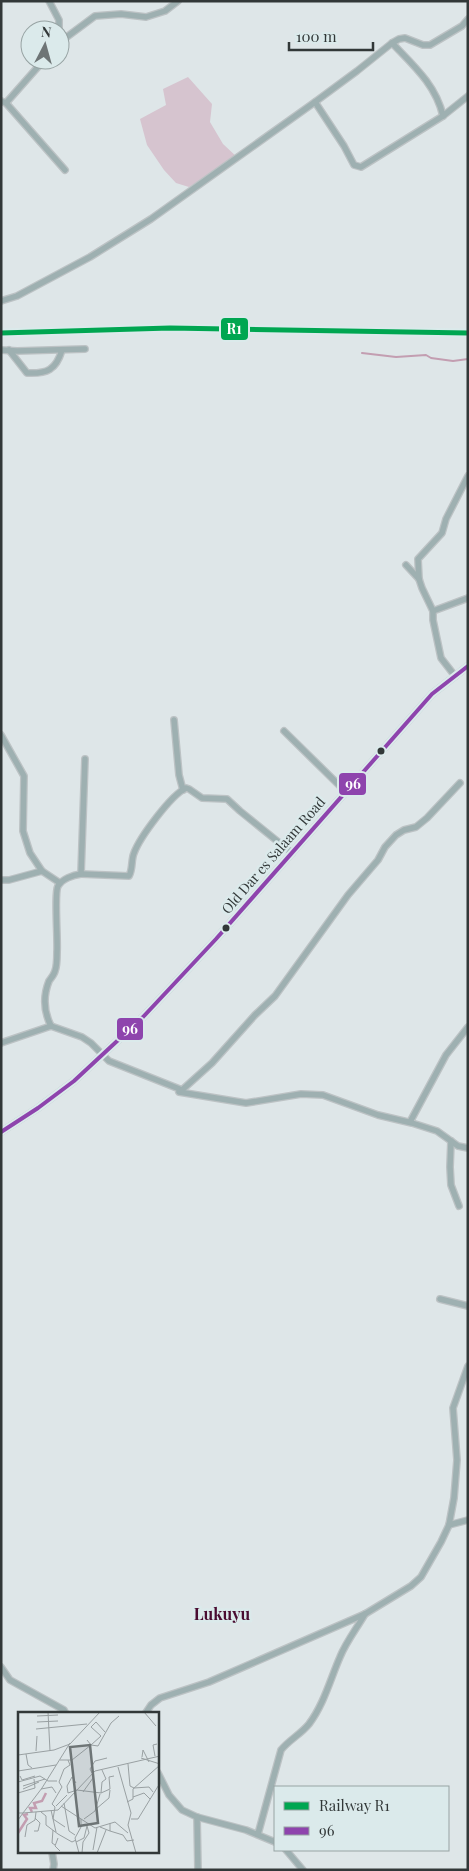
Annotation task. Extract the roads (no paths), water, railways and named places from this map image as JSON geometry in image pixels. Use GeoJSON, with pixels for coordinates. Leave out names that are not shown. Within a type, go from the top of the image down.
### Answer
{"type":"FeatureCollection","features":[{"type":"Feature","properties":{"kind":"street"},"geometry":{"type":"LineString","coordinates":[[49,1],[59,20]]}},
{"type":"Feature","properties":{"kind":"street"},"geometry":{"type":"LineString","coordinates":[[70,35],[95,16],[121,14],[146,16],[165,11],[178,1]]}},
{"type":"Feature","properties":{"kind":"street"},"geometry":{"type":"LineString","coordinates":[[1,301],[17,296],[90,257],[151,220],[315,102],[399,38],[405,38],[423,45],[430,45],[462,26],[468,20]]}},
{"type":"Feature","properties":{"kind":"street"},"geometry":{"type":"LineString","coordinates":[[392,43],[433,89],[440,102],[443,116]]}},
{"type":"Feature","properties":{"kind":"street"},"geometry":{"type":"LineString","coordinates":[[34,70],[4,102],[65,170]]}},
{"type":"Feature","properties":{"kind":"street"},"geometry":{"type":"LineString","coordinates":[[315,102],[354,164],[357,167],[361,167],[443,116],[468,96]]}},
{"type":"Feature","properties":{"kind":"street"},"geometry":{"type":"LineString","coordinates":[[1,350],[85,349]]}},
{"type":"Feature","properties":{"kind":"street"},"geometry":{"type":"LineString","coordinates":[[9,350],[27,373],[42,374],[54,366],[62,350]]}},
{"type":"Feature","properties":{"kind":"street"},"geometry":{"type":"LineString","coordinates":[[455,676],[441,658],[433,620],[433,611],[419,579],[418,559],[442,533],[446,520],[468,476]]}},
{"type":"Feature","properties":{"kind":"street"},"geometry":{"type":"LineString","coordinates":[[406,565],[419,579]]}},
{"type":"Feature","properties":{"kind":"street"},"geometry":{"type":"LineString","coordinates":[[433,611],[468,598]]}},
{"type":"Feature","properties":{"kind":"street","name":"Old Dar es Salaam Road"},"geometry":{"type":"LineString","coordinates":[[1,1132],[56,1095],[103,1056],[143,1017],[292,853],[432,694],[468,666]]}},
{"type":"Feature","properties":{"kind":"street"},"geometry":{"type":"LineString","coordinates":[[174,720],[179,775],[183,790]]}},
{"type":"Feature","properties":{"kind":"street"},"geometry":{"type":"LineString","coordinates":[[284,731],[345,791]]}},
{"type":"Feature","properties":{"kind":"street"},"geometry":{"type":"LineString","coordinates":[[1,735],[24,776],[23,831],[30,853],[42,871],[60,883]]}},
{"type":"Feature","properties":{"kind":"street"},"geometry":{"type":"LineString","coordinates":[[81,874],[85,759]]}},
{"type":"Feature","properties":{"kind":"street"},"geometry":{"type":"LineString","coordinates":[[460,783],[427,818],[416,827],[404,830],[396,835],[384,847],[378,860],[348,894],[275,996],[255,1014],[212,1063],[179,1092],[246,1103],[313,1093],[341,1100],[378,1116],[410,1122],[437,1131],[458,1146],[468,1148]]}},
{"type":"Feature","properties":{"kind":"street"},"geometry":{"type":"LineString","coordinates":[[52,1026],[45,1011],[46,995],[50,980],[56,970],[58,926],[55,899],[56,888],[60,883],[74,875],[129,876],[134,853],[145,834],[165,806],[183,790],[190,788],[202,798],[227,799],[292,853]]}},
{"type":"Feature","properties":{"kind":"street"},"geometry":{"type":"LineString","coordinates":[[1,880],[9,880],[42,871]]}},
{"type":"Feature","properties":{"kind":"street"},"geometry":{"type":"LineString","coordinates":[[1,1043],[52,1026],[82,1037],[109,1061],[182,1090]]}},
{"type":"Feature","properties":{"kind":"street"},"geometry":{"type":"LineString","coordinates":[[410,1122],[446,1055],[468,1027]]}},
{"type":"Feature","properties":{"kind":"street"},"geometry":{"type":"LineString","coordinates":[[452,1141],[451,1184],[459,1206]]}},
{"type":"Feature","properties":{"kind":"street"},"geometry":{"type":"LineString","coordinates":[[440,1299],[468,1306]]}},
{"type":"Feature","properties":{"kind":"street"},"geometry":{"type":"LineString","coordinates":[[146,1712],[160,1698],[209,1682],[366,1614],[411,1586],[421,1577],[442,1542],[449,1525],[454,1498],[457,1460],[453,1408],[468,1366]]}},
{"type":"Feature","properties":{"kind":"street"},"geometry":{"type":"LineString","coordinates":[[449,1525],[468,1520]]}},
{"type":"Feature","properties":{"kind":"street"},"geometry":{"type":"LineString","coordinates":[[258,1834],[281,1750],[286,1744],[296,1738],[309,1723],[324,1697],[341,1655],[366,1614]]}},
{"type":"Feature","properties":{"kind":"street"},"geometry":{"type":"LineString","coordinates":[[1,1667],[10,1680],[65,1712]]}},
{"type":"Feature","properties":{"kind":"street"},"geometry":{"type":"LineString","coordinates":[[159,1775],[169,1795],[182,1810],[197,1818],[258,1834],[274,1842]]}},
{"type":"Feature","properties":{"kind":"street"},"geometry":{"type":"LineString","coordinates":[[197,1818],[198,1870]]}},
{"type":"Feature","properties":{"kind":"street"},"geometry":{"type":"LineString","coordinates":[[287,1851],[303,1870]]}},
{"type":"Feature","properties":{"kind":"street"},"geometry":{"type":"LineString","coordinates":[[52,1854],[53,1870]]}},
{"type":"Feature","properties":{"kind":"waterway"},"geometry":{"type":"LineString","coordinates":[[362,353],[396,357],[426,355],[431,358],[453,361],[468,359]]}},
{"type":"Feature","properties":{"kind":"rail line","name":"R1"},"geometry":{"type":"LineString","coordinates":[[1,333],[170,328],[468,333]]}},
{"type":"Feature","properties":{"kind":"district","name":"Lukuyu"},"geometry":{"type":"Point","coordinates":[222,1613]}}]}
